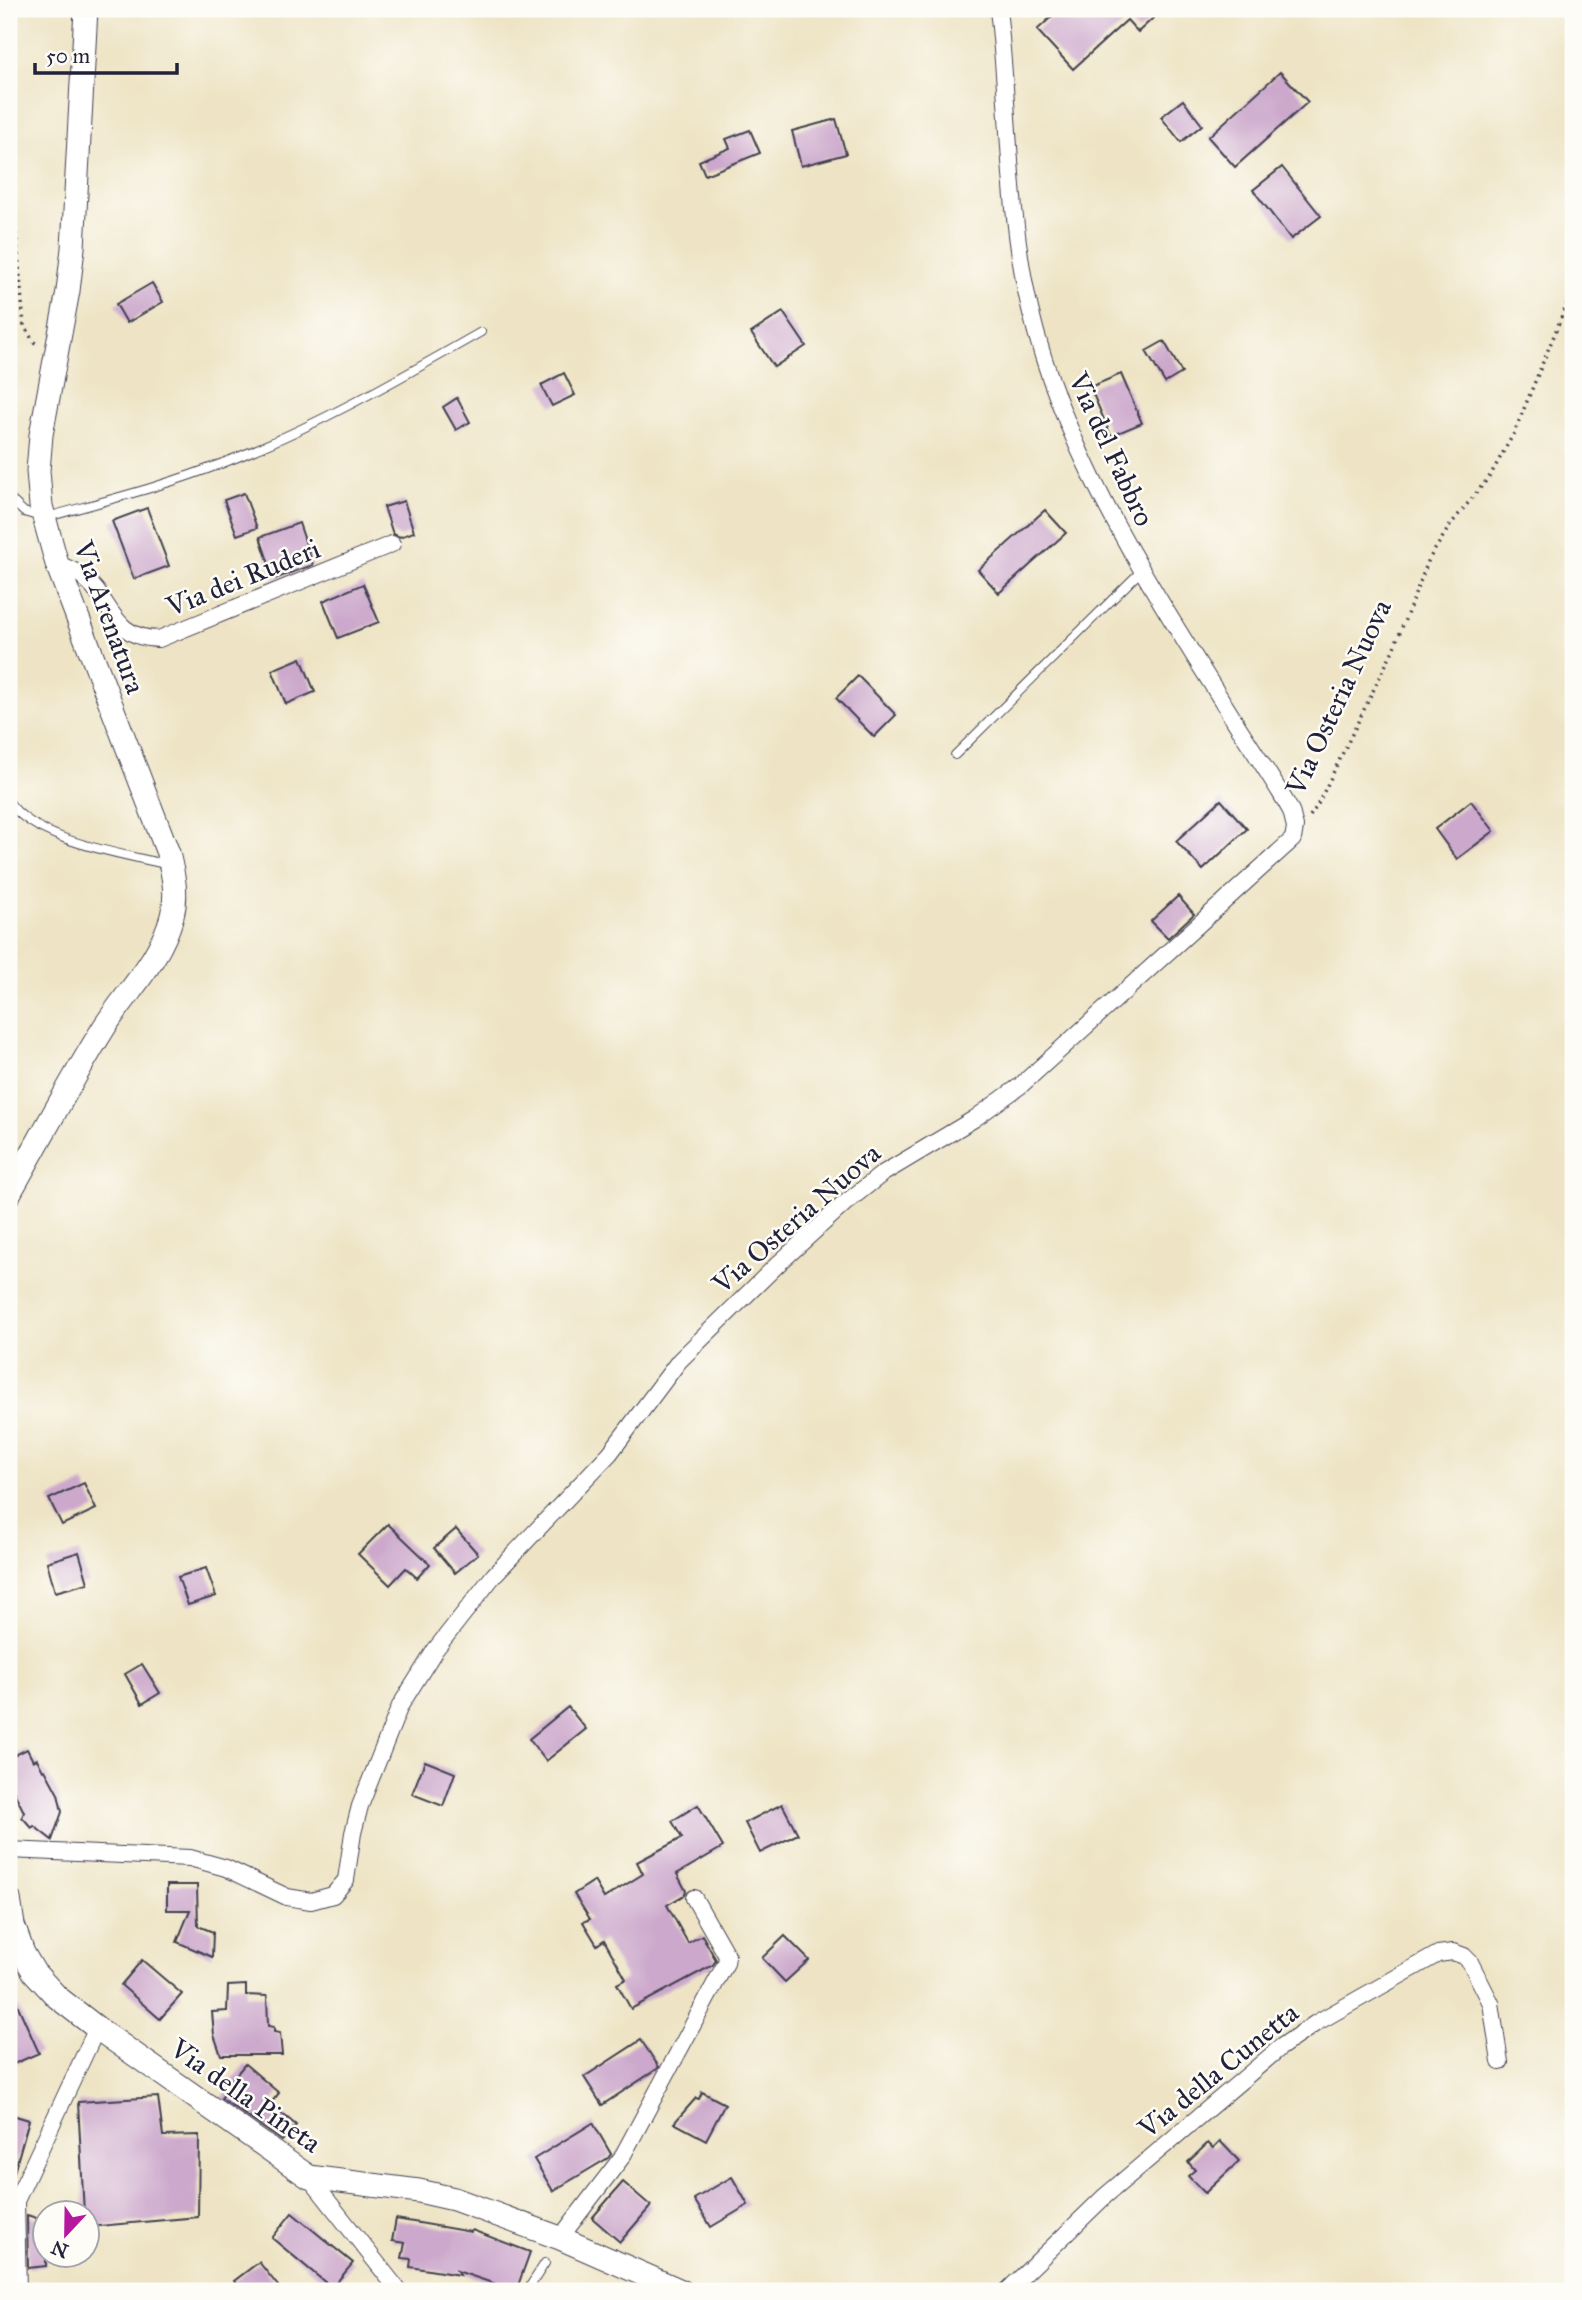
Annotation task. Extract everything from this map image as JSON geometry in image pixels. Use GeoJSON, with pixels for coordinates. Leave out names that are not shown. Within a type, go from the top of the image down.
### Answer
{"type":"FeatureCollection","features":[{"type":"Feature","properties":{"kind":"street","name":"Via Arenatura"},"geometry":{"type":"LineString","coordinates":[[9,1194],[97,1040],[140,978],[166,932],[173,915],[175,897],[171,866],[57,564],[39,490],[41,435],[68,291],[75,223],[86,9]]}},
{"type":"Feature","properties":{"kind":"street","name":"Via del Fabbro"},"geometry":{"type":"LineString","coordinates":[[998,9],[1014,220],[1030,309],[1065,422],[1142,570],[1288,806],[1295,827]]}},
{"type":"Feature","properties":{"kind":"street","name":"Via dei Ruderi"},"geometry":{"type":"LineString","coordinates":[[57,564],[83,577],[116,622],[148,639],[159,639],[392,544]]}},
{"type":"Feature","properties":{"kind":"street","name":"Via Osteria Nuova"},"geometry":{"type":"LineString","coordinates":[[9,1850],[190,1858],[226,1868],[287,1898],[311,1901],[333,1895],[346,1880],[355,1825],[367,1787],[395,1717],[419,1673],[499,1569],[610,1453],[679,1361],[777,1265],[862,1189],[902,1160],[986,1111],[1031,1077],[1286,847],[1293,839],[1295,827]]}},
{"type":"Feature","properties":{"kind":"street"},"geometry":{"type":"LineString","coordinates":[[559,2238],[622,2157],[725,1966],[727,1956],[694,1898]]}},
{"type":"Feature","properties":{"kind":"street","name":"Via della Pineta"},"geometry":{"type":"LineString","coordinates":[[9,1899],[19,1945],[34,1972],[57,1997],[309,2177],[442,2196],[559,2238],[681,2291]]}},
{"type":"Feature","properties":{"kind":"street","name":"Via della Cunetta"},"geometry":{"type":"LineString","coordinates":[[1007,2291],[1105,2196],[1281,2047],[1305,2030],[1438,1954],[1453,1952],[1464,1956],[1470,1962],[1492,2003],[1500,2062]]}},
{"type":"Feature","properties":{"kind":"street"},"geometry":{"type":"LineString","coordinates":[[18,2291],[12,2197],[97,2028]]}},
{"type":"Feature","properties":{"kind":"street"},"geometry":{"type":"LineString","coordinates":[[309,2177],[399,2291]]}},
{"type":"Feature","properties":{"kind":"lane"},"geometry":{"type":"LineString","coordinates":[[9,499],[23,512],[44,518],[177,480],[247,453],[371,394],[481,332]]}},
{"type":"Feature","properties":{"kind":"lane"},"geometry":{"type":"LineString","coordinates":[[955,755],[1142,570]]}},
{"type":"Feature","properties":{"kind":"lane"},"geometry":{"type":"LineString","coordinates":[[9,802],[22,817],[44,831],[171,866]]}},
{"type":"Feature","properties":{"kind":"lane"},"geometry":{"type":"LineString","coordinates":[[527,2291],[545,2263]]}},
{"type":"Feature","properties":{"kind":"path"},"geometry":{"type":"LineString","coordinates":[[9,199],[15,218],[24,326],[34,342],[57,354]]}},
{"type":"Feature","properties":{"kind":"path","name":"Via Osteria Nuova"},"geometry":{"type":"LineString","coordinates":[[1295,827],[1307,819],[1317,806],[1387,665],[1435,548],[1490,476],[1511,440],[1573,289]]}},
{"type":"Feature","properties":{"kind":"building"},"geometry":{"type":"Polygon","coordinates":[[[1060,9],[1163,9],[1138,32],[1127,20],[1073,69],[1037,30],[1060,9]]]}},
{"type":"Feature","properties":{"kind":"building"},"geometry":{"type":"Polygon","coordinates":[[[1280,72],[1308,102],[1235,167],[1208,137],[1280,72]]]}},
{"type":"Feature","properties":{"kind":"building"},"geometry":{"type":"Polygon","coordinates":[[[1183,100],[1202,125],[1181,142],[1161,117],[1183,100]]]}},
{"type":"Feature","properties":{"kind":"building"},"geometry":{"type":"Polygon","coordinates":[[[836,119],[846,154],[801,166],[792,131],[836,119]]]}},
{"type":"Feature","properties":{"kind":"building"},"geometry":{"type":"Polygon","coordinates":[[[750,130],[760,153],[705,175],[699,161],[730,148],[726,139],[750,130]]]}},
{"type":"Feature","properties":{"kind":"building"},"geometry":{"type":"Polygon","coordinates":[[[1282,167],[1321,216],[1291,239],[1253,190],[1282,167]]]}},
{"type":"Feature","properties":{"kind":"building"},"geometry":{"type":"Polygon","coordinates":[[[152,283],[163,302],[127,323],[116,304],[152,283]]]}},
{"type":"Feature","properties":{"kind":"building"},"geometry":{"type":"Polygon","coordinates":[[[783,312],[806,346],[774,367],[751,333],[783,312]]]}},
{"type":"Feature","properties":{"kind":"building"},"geometry":{"type":"Polygon","coordinates":[[[1164,341],[1182,373],[1165,383],[1146,351],[1164,341]]]}},
{"type":"Feature","properties":{"kind":"building"},"geometry":{"type":"Polygon","coordinates":[[[564,373],[575,395],[552,406],[541,385],[564,373]]]}},
{"type":"Feature","properties":{"kind":"building"},"geometry":{"type":"Polygon","coordinates":[[[1121,374],[1142,423],[1111,436],[1090,387],[1121,374]]]}},
{"type":"Feature","properties":{"kind":"building"},"geometry":{"type":"Polygon","coordinates":[[[457,398],[470,422],[456,430],[443,407],[457,398]]]}},
{"type":"Feature","properties":{"kind":"building"},"geometry":{"type":"Polygon","coordinates":[[[244,493],[257,528],[237,535],[224,500],[244,493]]]}},
{"type":"Feature","properties":{"kind":"building"},"geometry":{"type":"Polygon","coordinates":[[[404,501],[414,532],[400,537],[393,534],[384,507],[404,501]]]}},
{"type":"Feature","properties":{"kind":"building"},"geometry":{"type":"Polygon","coordinates":[[[147,508],[169,566],[134,579],[112,521],[147,508]]]}},
{"type":"Feature","properties":{"kind":"building"},"geometry":{"type":"Polygon","coordinates":[[[1045,510],[1066,533],[999,593],[978,570],[1045,510]]]}},
{"type":"Feature","properties":{"kind":"building"},"geometry":{"type":"Polygon","coordinates":[[[299,523],[313,565],[274,579],[260,537],[299,523]]]}},
{"type":"Feature","properties":{"kind":"building"},"geometry":{"type":"Polygon","coordinates":[[[363,584],[379,622],[338,638],[323,601],[363,584]]]}},
{"type":"Feature","properties":{"kind":"building"},"geometry":{"type":"Polygon","coordinates":[[[301,658],[315,692],[286,704],[272,670],[301,658]]]}},
{"type":"Feature","properties":{"kind":"building"},"geometry":{"type":"Polygon","coordinates":[[[858,676],[896,715],[874,737],[836,698],[858,676]]]}},
{"type":"Feature","properties":{"kind":"building"},"geometry":{"type":"Polygon","coordinates":[[[1221,800],[1247,829],[1203,870],[1176,841],[1221,800]]]}},
{"type":"Feature","properties":{"kind":"building"},"geometry":{"type":"Polygon","coordinates":[[[1471,801],[1494,831],[1457,859],[1435,829],[1471,801]]]}},
{"type":"Feature","properties":{"kind":"building"},"geometry":{"type":"Polygon","coordinates":[[[1178,896],[1194,914],[1168,938],[1151,921],[1178,896]]]}},
{"type":"Feature","properties":{"kind":"building"},"geometry":{"type":"Polygon","coordinates":[[[84,1483],[96,1509],[62,1525],[49,1499],[84,1483]]]}},
{"type":"Feature","properties":{"kind":"building"},"geometry":{"type":"Polygon","coordinates":[[[388,1524],[430,1564],[417,1578],[406,1568],[390,1585],[358,1554],[388,1524]]]}},
{"type":"Feature","properties":{"kind":"building"},"geometry":{"type":"Polygon","coordinates":[[[456,1529],[478,1554],[455,1573],[434,1548],[456,1529]]]}},
{"type":"Feature","properties":{"kind":"building"},"geometry":{"type":"Polygon","coordinates":[[[79,1552],[88,1583],[55,1592],[47,1562],[79,1552]]]}},
{"type":"Feature","properties":{"kind":"building"},"geometry":{"type":"Polygon","coordinates":[[[206,1568],[216,1596],[188,1605],[178,1577],[206,1568]]]}},
{"type":"Feature","properties":{"kind":"building"},"geometry":{"type":"Polygon","coordinates":[[[142,1664],[160,1693],[142,1704],[125,1674],[142,1664]]]}},
{"type":"Feature","properties":{"kind":"building"},"geometry":{"type":"Polygon","coordinates":[[[568,1707],[586,1729],[546,1761],[529,1739],[568,1707]]]}},
{"type":"Feature","properties":{"kind":"building"},"geometry":{"type":"Polygon","coordinates":[[[27,1749],[33,1761],[37,1759],[43,1771],[45,1770],[58,1794],[62,1812],[52,1840],[34,1826],[32,1828],[22,1817],[24,1812],[9,1782],[9,1758],[27,1749]]]}},
{"type":"Feature","properties":{"kind":"building"},"geometry":{"type":"Polygon","coordinates":[[[425,1761],[455,1773],[443,1806],[412,1794],[425,1761]]]}},
{"type":"Feature","properties":{"kind":"building"},"geometry":{"type":"Polygon","coordinates":[[[782,1804],[798,1834],[760,1853],[745,1823],[782,1804]]]}},
{"type":"Feature","properties":{"kind":"building"},"geometry":{"type":"Polygon","coordinates":[[[698,1805],[723,1847],[677,1874],[686,1891],[667,1905],[688,1943],[702,1935],[716,1960],[713,1965],[631,2009],[617,1984],[626,1979],[604,1940],[597,1945],[583,1922],[590,1919],[574,1894],[594,1881],[604,1898],[643,1874],[637,1862],[682,1838],[672,1821],[698,1805]]]}},
{"type":"Feature","properties":{"kind":"building"},"geometry":{"type":"Polygon","coordinates":[[[167,1885],[197,1885],[198,1926],[213,1932],[212,1957],[177,1942],[190,1910],[167,1910],[167,1885]]]}},
{"type":"Feature","properties":{"kind":"building"},"geometry":{"type":"Polygon","coordinates":[[[785,1936],[809,1960],[785,1982],[762,1958],[785,1936]]]}},
{"type":"Feature","properties":{"kind":"building"},"geometry":{"type":"Polygon","coordinates":[[[142,1960],[182,1994],[160,2019],[121,1985],[142,1960]]]}},
{"type":"Feature","properties":{"kind":"building"},"geometry":{"type":"Polygon","coordinates":[[[246,1985],[246,1995],[267,1996],[268,2026],[274,2027],[274,2032],[280,2033],[282,2055],[221,2055],[214,2035],[212,2012],[227,2011],[228,1986],[246,1985]]]}},
{"type":"Feature","properties":{"kind":"building"},"geometry":{"type":"Polygon","coordinates":[[[9,1986],[39,2053],[9,2066],[9,1986]]]}},
{"type":"Feature","properties":{"kind":"building"},"geometry":{"type":"Polygon","coordinates":[[[641,2040],[659,2067],[602,2105],[584,2077],[641,2040]]]}},
{"type":"Feature","properties":{"kind":"building"},"geometry":{"type":"Polygon","coordinates":[[[245,2064],[279,2093],[270,2104],[296,2125],[282,2141],[221,2098],[229,2089],[226,2087],[245,2064]]]}},
{"type":"Feature","properties":{"kind":"building"},"geometry":{"type":"Polygon","coordinates":[[[702,2092],[725,2104],[706,2140],[674,2123],[696,2098],[699,2099],[702,2092]]]}},
{"type":"Feature","properties":{"kind":"building"},"geometry":{"type":"Polygon","coordinates":[[[158,2097],[163,2136],[199,2135],[198,2217],[102,2226],[102,2198],[83,2198],[78,2102],[158,2097]]]}},
{"type":"Feature","properties":{"kind":"building"},"geometry":{"type":"Polygon","coordinates":[[[9,2114],[29,2120],[13,2176],[9,2175],[9,2114]]]}},
{"type":"Feature","properties":{"kind":"building"},"geometry":{"type":"Polygon","coordinates":[[[593,2123],[611,2154],[553,2191],[534,2159],[593,2123]]]}},
{"type":"Feature","properties":{"kind":"building"},"geometry":{"type":"Polygon","coordinates":[[[1220,2141],[1239,2161],[1205,2193],[1188,2176],[1195,2170],[1188,2162],[1208,2143],[1213,2148],[1220,2141]]]}},
{"type":"Feature","properties":{"kind":"building"},"geometry":{"type":"Polygon","coordinates":[[[732,2177],[748,2205],[711,2227],[694,2199],[732,2177]]]}},
{"type":"Feature","properties":{"kind":"building"},"geometry":{"type":"Polygon","coordinates":[[[623,2182],[651,2206],[620,2242],[592,2218],[623,2182]]]}},
{"type":"Feature","properties":{"kind":"building"},"geometry":{"type":"Polygon","coordinates":[[[292,2213],[353,2263],[332,2288],[272,2238],[292,2213]]]}},
{"type":"Feature","properties":{"kind":"building"},"geometry":{"type":"Polygon","coordinates":[[[27,2215],[32,2217],[32,2268],[28,2268],[27,2215]]]}},
{"type":"Feature","properties":{"kind":"building"},"geometry":{"type":"Polygon","coordinates":[[[396,2219],[471,2232],[472,2230],[530,2252],[516,2291],[457,2271],[460,2275],[410,2267],[411,2259],[402,2258],[405,2243],[392,2241],[396,2219]]]}},
{"type":"Feature","properties":{"kind":"building"},"geometry":{"type":"Polygon","coordinates":[[[259,2262],[282,2291],[242,2291],[234,2281],[259,2262]]]}}]}
